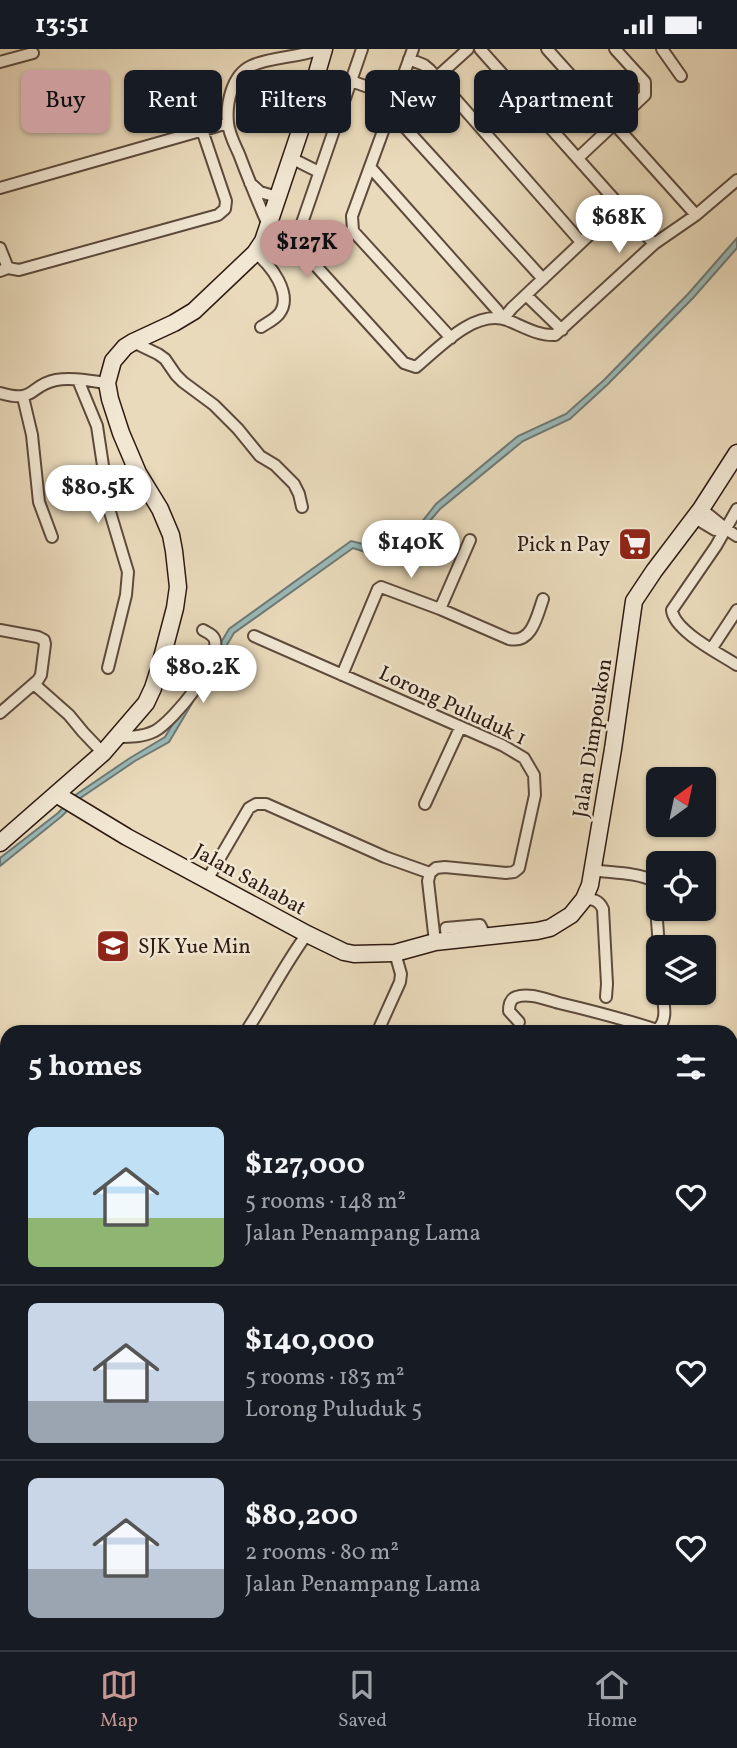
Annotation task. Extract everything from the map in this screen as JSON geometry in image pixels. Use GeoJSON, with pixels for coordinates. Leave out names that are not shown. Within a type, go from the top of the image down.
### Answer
{"type":"FeatureCollection","features":[{"type":"Feature","properties":{"kind":"street"},"geometry":{"type":"LineString","coordinates":[[0,843],[103,753],[140,710],[153,688],[175,608],[178,587],[174,551],[160,509],[138,474],[121,433],[107,383],[113,361],[125,347],[194,311],[255,253],[263,241],[291,158],[322,49],[250,67],[240,74],[233,84],[228,123],[248,181],[268,225]]}},
{"type":"Feature","properties":{"kind":"street"},"geometry":{"type":"LineString","coordinates":[[362,49],[351,81],[365,86]]}},
{"type":"Feature","properties":{"kind":"street"},"geometry":{"type":"LineString","coordinates":[[445,70],[468,49]]}},
{"type":"Feature","properties":{"kind":"street"},"geometry":{"type":"LineString","coordinates":[[480,49],[654,244]]}},
{"type":"Feature","properties":{"kind":"street"},"geometry":{"type":"LineString","coordinates":[[547,49],[566,70]]}},
{"type":"Feature","properties":{"kind":"street"},"geometry":{"type":"LineString","coordinates":[[615,49],[634,70]]}},
{"type":"Feature","properties":{"kind":"street"},"geometry":{"type":"LineString","coordinates":[[662,49],[681,76]]}},
{"type":"Feature","properties":{"kind":"street"},"geometry":{"type":"LineString","coordinates":[[0,62],[33,53]]}},
{"type":"Feature","properties":{"kind":"street"},"geometry":{"type":"LineString","coordinates":[[411,54],[429,70]]}},
{"type":"Feature","properties":{"kind":"street"},"geometry":{"type":"LineString","coordinates":[[290,58],[318,67]]}},
{"type":"Feature","properties":{"kind":"street"},"geometry":{"type":"LineString","coordinates":[[638,74],[645,82],[645,95],[638,102]]}},
{"type":"Feature","properties":{"kind":"street"},"geometry":{"type":"LineString","coordinates":[[460,103],[581,242]]}},
{"type":"Feature","properties":{"kind":"street"},"geometry":{"type":"LineString","coordinates":[[222,125],[228,123]]}},
{"type":"Feature","properties":{"kind":"street"},"geometry":{"type":"LineString","coordinates":[[0,188],[192,133]]}},
{"type":"Feature","properties":{"kind":"street"},"geometry":{"type":"LineString","coordinates":[[0,248],[4,270],[19,270],[218,215],[225,209],[226,201],[203,133]]}},
{"type":"Feature","properties":{"kind":"street"},"geometry":{"type":"LineString","coordinates":[[333,133],[299,236],[300,245],[306,255],[404,363],[416,367],[451,338],[485,319],[503,319],[555,335],[654,244],[696,215],[737,180]]}},
{"type":"Feature","properties":{"kind":"street"},"geometry":{"type":"LineString","coordinates":[[382,133],[352,216],[353,231],[451,338]]}},
{"type":"Feature","properties":{"kind":"street"},"geometry":{"type":"LineString","coordinates":[[410,133],[543,279]]}},
{"type":"Feature","properties":{"kind":"street"},"geometry":{"type":"LineString","coordinates":[[578,158],[606,133]]}},
{"type":"Feature","properties":{"kind":"street"},"geometry":{"type":"LineString","coordinates":[[622,133],[696,215]]}},
{"type":"Feature","properties":{"kind":"street"},"geometry":{"type":"LineString","coordinates":[[291,158],[319,172]]}},
{"type":"Feature","properties":{"kind":"street"},"geometry":{"type":"LineString","coordinates":[[370,167],[503,319]]}},
{"type":"Feature","properties":{"kind":"street"},"geometry":{"type":"LineString","coordinates":[[248,181],[260,192],[277,197]]}},
{"type":"Feature","properties":{"kind":"street"},"geometry":{"type":"LineString","coordinates":[[503,319],[620,206]]}},
{"type":"Feature","properties":{"kind":"street"},"geometry":{"type":"LineString","coordinates":[[255,253],[265,260],[276,275],[283,301],[279,314],[261,327]]}},
{"type":"Feature","properties":{"kind":"street"},"geometry":{"type":"LineString","coordinates":[[526,295],[562,330]]}},
{"type":"Feature","properties":{"kind":"street"},"geometry":{"type":"LineString","coordinates":[[133,342],[158,353],[176,375],[219,410],[260,456],[275,465],[294,484],[302,507]]}},
{"type":"Feature","properties":{"kind":"street"},"geometry":{"type":"LineString","coordinates":[[0,393],[23,397],[49,382],[71,379],[107,383]]}},
{"type":"Feature","properties":{"kind":"street"},"geometry":{"type":"LineString","coordinates":[[78,380],[97,426],[110,512],[128,572],[126,595],[108,668]]}},
{"type":"Feature","properties":{"kind":"street"},"geometry":{"type":"LineString","coordinates":[[23,397],[32,435],[39,502],[52,537]]}},
{"type":"Feature","properties":{"kind":"street","name":"Jalan Dimpoukon"},"geometry":{"type":"LineString","coordinates":[[584,899],[590,885],[634,601],[698,513],[737,453]]}},
{"type":"Feature","properties":{"kind":"street"},"geometry":{"type":"LineString","coordinates":[[737,509],[716,546],[672,610],[673,617],[685,631],[737,664]]}},
{"type":"Feature","properties":{"kind":"street"},"geometry":{"type":"LineString","coordinates":[[698,513],[715,530],[724,529],[737,536]]}},
{"type":"Feature","properties":{"kind":"street"},"geometry":{"type":"LineString","coordinates":[[440,609],[470,540]]}},
{"type":"Feature","properties":{"kind":"street"},"geometry":{"type":"LineString","coordinates":[[341,675],[381,587],[515,640],[530,632],[543,599]]}},
{"type":"Feature","properties":{"kind":"street"},"geometry":{"type":"LineString","coordinates":[[712,649],[737,610]]}},
{"type":"Feature","properties":{"kind":"street"},"geometry":{"type":"LineString","coordinates":[[0,630],[38,637],[44,640],[45,644],[38,680],[0,713]]}},
{"type":"Feature","properties":{"kind":"street"},"geometry":{"type":"LineString","coordinates":[[117,737],[143,736],[154,731],[174,716],[196,689],[207,671],[216,644],[212,635],[204,630]]}},
{"type":"Feature","properties":{"kind":"street","name":"Lorong Puluduk 1"},"geometry":{"type":"LineString","coordinates":[[254,636],[502,745],[524,758],[535,780],[535,795],[519,868],[506,873],[445,867],[436,868],[430,873]]}},
{"type":"Feature","properties":{"kind":"street"},"geometry":{"type":"LineString","coordinates":[[34,684],[69,715],[103,753]]}},
{"type":"Feature","properties":{"kind":"street"},"geometry":{"type":"LineString","coordinates":[[425,804],[460,728]]}},
{"type":"Feature","properties":{"kind":"street","name":"Jalan Sahabat"},"geometry":{"type":"LineString","coordinates":[[56,794],[127,837],[344,952],[395,953],[441,941]]}},
{"type":"Feature","properties":{"kind":"street"},"geometry":{"type":"LineString","coordinates":[[207,880],[249,808],[256,804],[266,804],[430,873],[428,881],[441,941],[537,930],[556,925],[571,915],[584,899],[593,899],[603,909],[606,997]]}},
{"type":"Feature","properties":{"kind":"street"},"geometry":{"type":"LineString","coordinates":[[592,870],[654,881],[658,935]]}},
{"type":"Feature","properties":{"kind":"street"},"geometry":{"type":"LineString","coordinates":[[250,1025],[290,957],[307,934]]}},
{"type":"Feature","properties":{"kind":"street"},"geometry":{"type":"LineString","coordinates":[[384,1025],[400,982],[401,974],[395,953]]}},
{"type":"Feature","properties":{"kind":"street"},"geometry":{"type":"LineString","coordinates":[[519,1022],[509,1011],[510,1002],[513,998],[529,996],[598,1011],[641,1025]]}},
{"type":"Feature","properties":{"kind":"street"},"geometry":{"type":"LineString","coordinates":[[661,1025],[663,1005]]}},
{"type":"Feature","properties":{"kind":"water"},"geometry":{"type":"Polygon","coordinates":[[[737,238],[737,248],[693,298],[570,419],[523,441],[440,509],[401,555],[383,556],[353,548],[234,633],[169,742],[135,761],[79,799],[0,866],[0,858],[58,813],[74,796],[165,737],[229,629],[351,541],[388,550],[402,547],[436,504],[518,436],[566,414],[604,380],[688,294],[737,238]]]}},
{"type":"Feature","properties":{"kind":"place","name":"Pick n Pay"},"geometry":{"type":"Point","coordinates":[635,544]}},
{"type":"Feature","properties":{"kind":"place","name":"SJK Yue Min"},"geometry":{"type":"Point","coordinates":[113,946]}}]}
